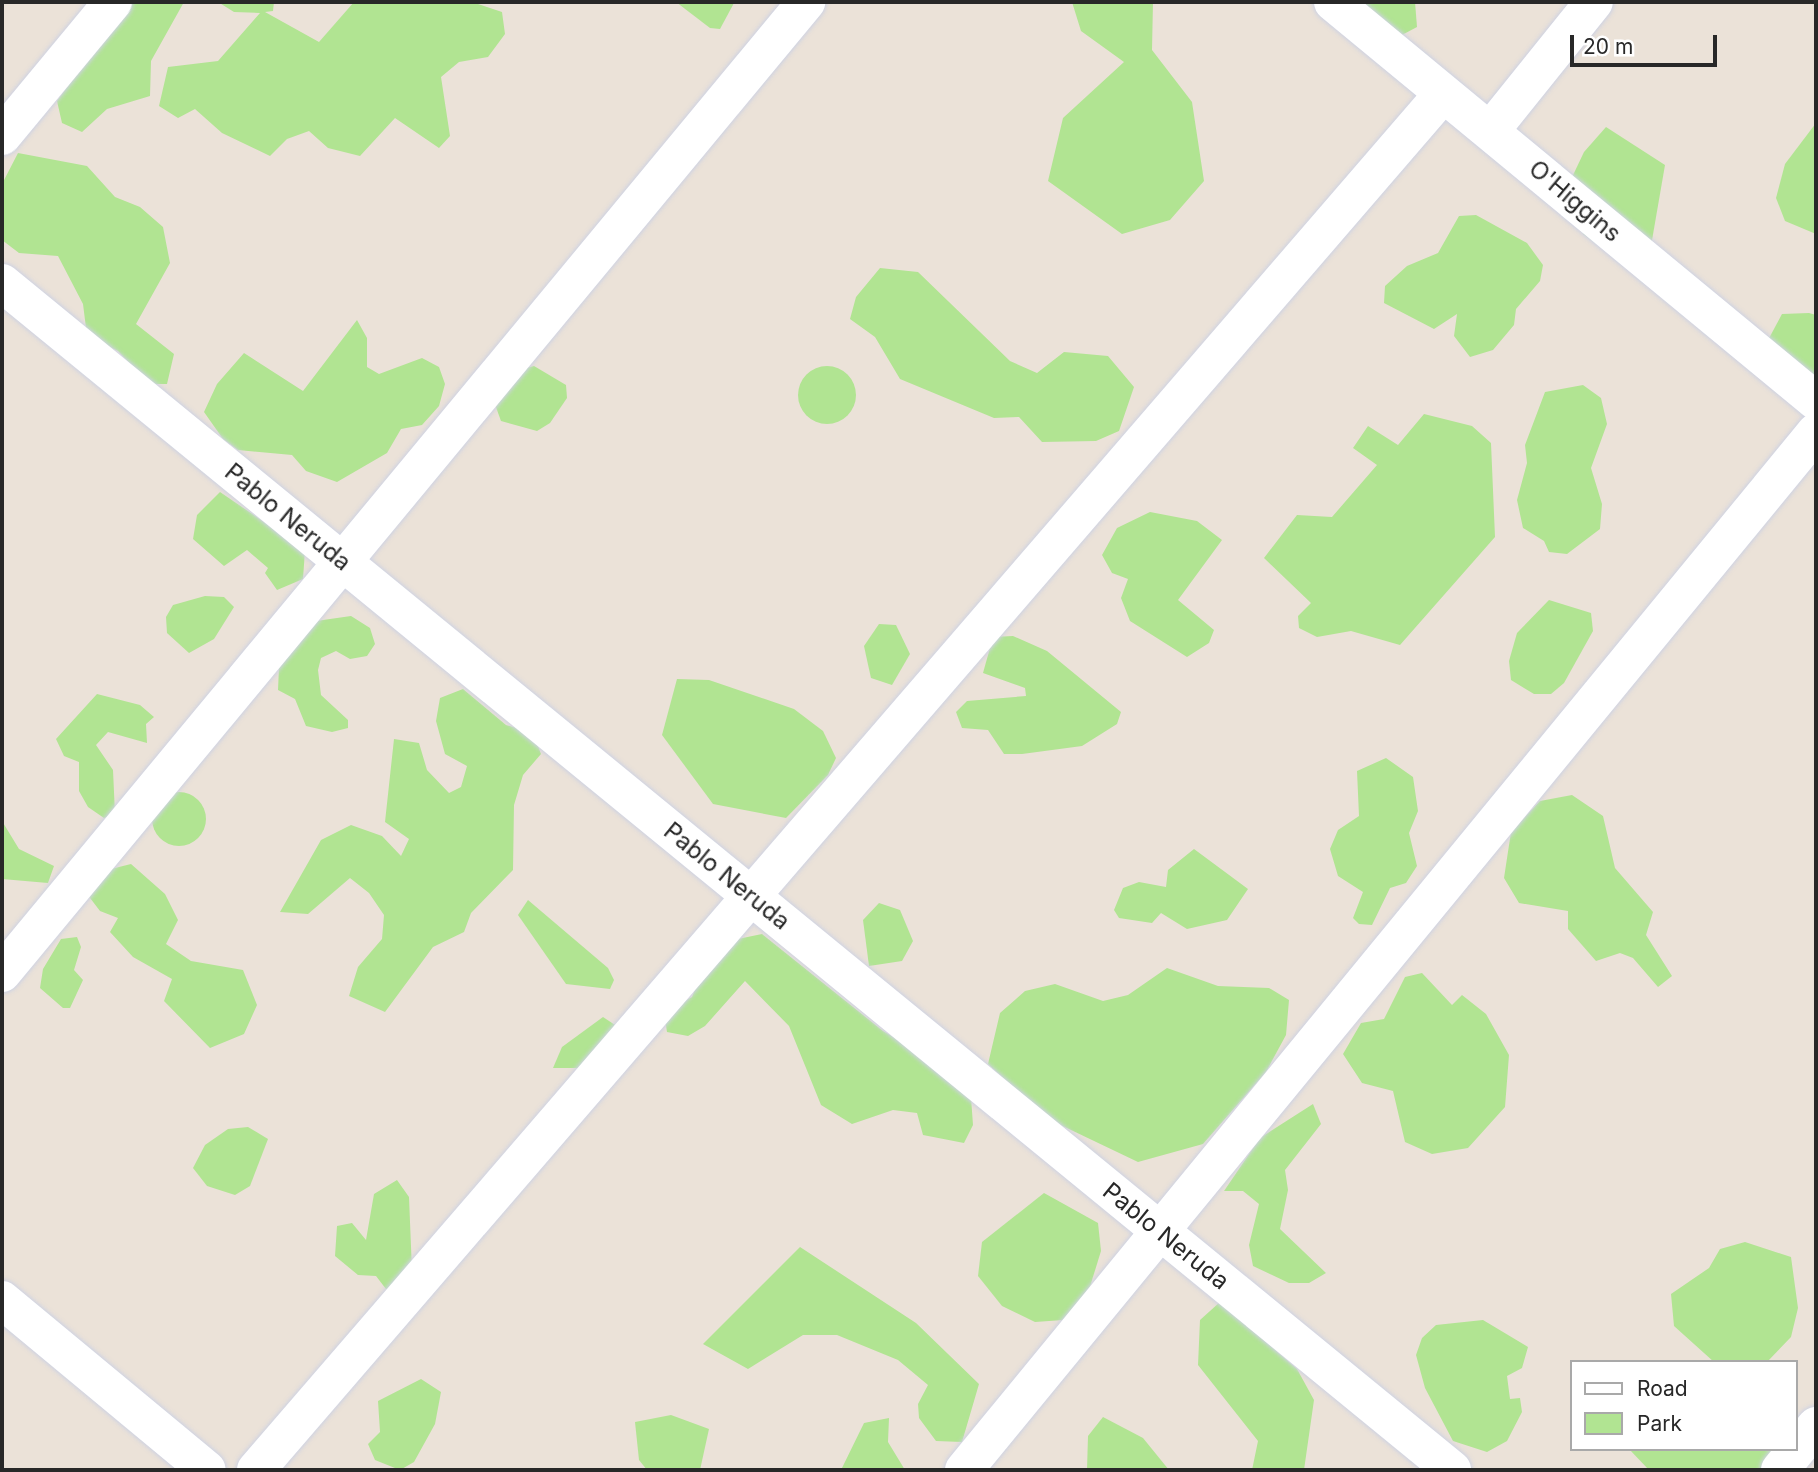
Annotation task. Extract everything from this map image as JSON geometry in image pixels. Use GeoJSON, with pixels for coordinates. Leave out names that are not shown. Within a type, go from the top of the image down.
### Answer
{"type":"FeatureCollection","features":[{"type":"Feature","properties":{"kind":"street"},"geometry":{"type":"LineString","coordinates":[[2,136],[113,2]]}},
{"type":"Feature","properties":{"kind":"street"},"geometry":{"type":"LineString","coordinates":[[2,974],[806,2]]}},
{"type":"Feature","properties":{"kind":"street","name":"O'Higgins"},"geometry":{"type":"LineString","coordinates":[[1333,2],[1816,401]]}},
{"type":"Feature","properties":{"kind":"street"},"geometry":{"type":"LineString","coordinates":[[1491,130],[1594,2]]}},
{"type":"Feature","properties":{"kind":"street"},"geometry":{"type":"LineString","coordinates":[[256,1470],[1443,94]]}},
{"type":"Feature","properties":{"kind":"street","name":"Pablo Neruda"},"geometry":{"type":"LineString","coordinates":[[2,283],[1452,1470]]}},
{"type":"Feature","properties":{"kind":"street"},"geometry":{"type":"LineString","coordinates":[[964,1470],[1816,432]]}},
{"type":"Feature","properties":{"kind":"street"},"geometry":{"type":"LineString","coordinates":[[2,1300],[207,1470]]}},
{"type":"Feature","properties":{"kind":"street"},"geometry":{"type":"LineString","coordinates":[[1797,1449],[1816,1426]]}},
{"type":"Feature","properties":{"kind":"street"},"geometry":{"type":"LineString","coordinates":[[1780,1470],[1796,1451]]}},
{"type":"Feature","properties":{"kind":"green space"},"geometry":{"type":"Polygon","coordinates":[[[128,2],[184,2],[151,61],[150,96],[107,109],[82,132],[62,123],[57,101],[128,2]]]}},
{"type":"Feature","properties":{"kind":"green space"},"geometry":{"type":"Polygon","coordinates":[[[218,2],[274,2],[273,11],[265,12],[319,42],[354,2],[472,2],[502,12],[505,34],[488,57],[459,62],[441,77],[450,136],[439,148],[395,118],[360,156],[328,148],[309,131],[287,139],[270,156],[222,133],[195,109],[178,118],[159,106],[168,67],[218,61],[260,13],[234,12],[218,2]]]}},
{"type":"Feature","properties":{"kind":"green space"},"geometry":{"type":"Polygon","coordinates":[[[676,2],[734,3],[720,29],[710,28],[676,2]]]}},
{"type":"Feature","properties":{"kind":"green space"},"geometry":{"type":"Polygon","coordinates":[[[1072,2],[1153,2],[1152,50],[1192,102],[1204,181],[1170,220],[1122,234],[1048,181],[1063,118],[1124,62],[1081,31],[1072,2]]]}},
{"type":"Feature","properties":{"kind":"green space"},"geometry":{"type":"Polygon","coordinates":[[[1363,2],[1415,2],[1417,27],[1400,36],[1363,2]]]}},
{"type":"Feature","properties":{"kind":"green space"},"geometry":{"type":"Polygon","coordinates":[[[1816,123],[1816,234],[1785,221],[1776,198],[1785,164],[1816,123]]]}},
{"type":"Feature","properties":{"kind":"green space"},"geometry":{"type":"Polygon","coordinates":[[[1606,127],[1665,165],[1651,246],[1614,257],[1583,234],[1565,192],[1584,152],[1606,127]]]}},
{"type":"Feature","properties":{"kind":"green space"},"geometry":{"type":"Polygon","coordinates":[[[18,153],[87,166],[115,197],[140,207],[163,227],[170,263],[136,324],[174,354],[167,384],[149,384],[118,351],[87,336],[83,304],[58,256],[19,253],[2,240],[2,184],[18,153]]]}},
{"type":"Feature","properties":{"kind":"green space"},"geometry":{"type":"Polygon","coordinates":[[[1476,215],[1527,243],[1543,265],[1540,281],[1516,309],[1514,325],[1493,350],[1470,357],[1454,336],[1457,314],[1434,329],[1384,303],[1385,286],[1407,266],[1438,253],[1459,216],[1476,215]]]}},
{"type":"Feature","properties":{"kind":"green space"},"geometry":{"type":"Polygon","coordinates":[[[880,268],[918,272],[1010,361],[1037,373],[1064,352],[1108,356],[1134,387],[1119,431],[1096,441],[1042,442],[1019,417],[994,418],[900,379],[875,337],[850,319],[856,297],[880,268]]]}},
{"type":"Feature","properties":{"kind":"green space"},"geometry":{"type":"Polygon","coordinates":[[[1782,314],[1816,315],[1816,388],[1767,342],[1782,314]]]}},
{"type":"Feature","properties":{"kind":"green space"},"geometry":{"type":"Polygon","coordinates":[[[357,320],[367,338],[367,367],[379,374],[422,358],[439,367],[445,384],[439,406],[422,425],[401,429],[387,453],[337,482],[306,471],[292,455],[238,450],[223,439],[204,412],[217,384],[244,353],[303,391],[357,320]]]}},
{"type":"Feature","properties":{"kind":"green space"},"geometry":{"type":"Polygon","coordinates":[[[534,366],[566,385],[567,398],[550,423],[537,431],[501,421],[493,399],[518,370],[534,366]]]}},
{"type":"Feature","properties":{"kind":"green space"},"geometry":{"type":"Polygon","coordinates":[[[821,366],[833,366],[848,374],[856,389],[856,401],[848,416],[833,424],[821,424],[806,416],[798,401],[798,389],[806,374],[821,366]]]}},
{"type":"Feature","properties":{"kind":"green space"},"geometry":{"type":"Polygon","coordinates":[[[1583,385],[1601,398],[1607,424],[1591,468],[1602,504],[1600,529],[1567,554],[1549,552],[1544,541],[1523,528],[1517,500],[1527,463],[1525,445],[1545,392],[1583,385]]]}},
{"type":"Feature","properties":{"kind":"green space"},"geometry":{"type":"Polygon","coordinates":[[[1424,414],[1472,426],[1491,443],[1495,537],[1400,645],[1351,631],[1317,637],[1299,628],[1298,616],[1311,603],[1264,558],[1297,515],[1332,517],[1377,465],[1353,448],[1368,426],[1398,445],[1424,414]]]}},
{"type":"Feature","properties":{"kind":"green space"},"geometry":{"type":"Polygon","coordinates":[[[220,492],[305,550],[303,579],[277,590],[265,573],[268,568],[247,550],[224,566],[193,539],[197,515],[220,492]]]}},
{"type":"Feature","properties":{"kind":"green space"},"geometry":{"type":"Polygon","coordinates":[[[1150,512],[1197,521],[1222,540],[1178,600],[1214,630],[1209,643],[1187,657],[1130,621],[1121,598],[1128,579],[1112,573],[1102,555],[1117,528],[1150,512]]]}},
{"type":"Feature","properties":{"kind":"green space"},"geometry":{"type":"Polygon","coordinates":[[[205,596],[224,597],[234,607],[214,639],[189,653],[167,633],[166,617],[173,605],[205,596]]]}},
{"type":"Feature","properties":{"kind":"green space"},"geometry":{"type":"Polygon","coordinates":[[[1549,600],[1591,613],[1593,631],[1564,683],[1551,694],[1534,694],[1511,680],[1509,661],[1517,633],[1549,600]]]}},
{"type":"Feature","properties":{"kind":"green space"},"geometry":{"type":"Polygon","coordinates":[[[351,616],[370,628],[375,644],[367,656],[350,659],[336,651],[321,658],[318,670],[321,695],[348,720],[348,728],[332,732],[306,726],[295,699],[278,690],[279,667],[302,623],[351,616]]]}},
{"type":"Feature","properties":{"kind":"green space"},"geometry":{"type":"Polygon","coordinates":[[[879,624],[896,625],[910,654],[892,685],[871,678],[864,646],[879,624]]]}},
{"type":"Feature","properties":{"kind":"green space"},"geometry":{"type":"Polygon","coordinates":[[[1013,636],[1047,651],[1121,712],[1117,724],[1082,746],[1022,754],[1004,754],[988,730],[962,728],[956,712],[967,701],[1026,696],[1025,688],[983,673],[993,637],[1013,636]]]}},
{"type":"Feature","properties":{"kind":"green space"},"geometry":{"type":"Polygon","coordinates":[[[677,679],[709,680],[794,709],[823,731],[836,758],[828,775],[786,818],[713,804],[662,735],[677,679]]]}},
{"type":"Feature","properties":{"kind":"green space"},"geometry":{"type":"Polygon","coordinates":[[[463,689],[506,725],[533,733],[541,754],[523,775],[514,805],[513,870],[471,913],[464,932],[433,947],[385,1012],[349,996],[358,967],[382,939],[384,915],[369,893],[350,878],[308,914],[280,912],[321,840],[351,825],[382,836],[401,856],[409,839],[385,822],[394,739],[419,743],[427,770],[449,793],[461,787],[467,766],[445,754],[436,721],[440,698],[463,689]]]}},
{"type":"Feature","properties":{"kind":"green space"},"geometry":{"type":"Polygon","coordinates":[[[97,694],[140,705],[154,717],[146,724],[147,743],[108,732],[96,745],[113,770],[115,814],[104,818],[88,807],[79,791],[79,762],[64,756],[56,739],[97,694]]]}},
{"type":"Feature","properties":{"kind":"green space"},"geometry":{"type":"Polygon","coordinates":[[[1386,758],[1413,777],[1418,811],[1409,833],[1417,866],[1406,883],[1390,888],[1372,925],[1359,924],[1353,918],[1363,892],[1338,876],[1330,849],[1338,830],[1359,816],[1357,771],[1386,758]]]}},
{"type":"Feature","properties":{"kind":"green space"},"geometry":{"type":"Polygon","coordinates":[[[179,792],[198,800],[206,819],[198,838],[179,846],[160,838],[152,819],[160,800],[179,792]]]}},
{"type":"Feature","properties":{"kind":"green space"},"geometry":{"type":"Polygon","coordinates":[[[1572,795],[1603,816],[1615,868],[1653,912],[1646,935],[1672,976],[1658,987],[1633,958],[1620,953],[1596,961],[1568,929],[1568,911],[1519,903],[1504,878],[1511,832],[1540,801],[1572,795]]]}},
{"type":"Feature","properties":{"kind":"green space"},"geometry":{"type":"Polygon","coordinates":[[[2,821],[19,849],[54,866],[48,883],[2,879],[2,821]]]}},
{"type":"Feature","properties":{"kind":"green space"},"geometry":{"type":"Polygon","coordinates":[[[1194,849],[1248,889],[1227,920],[1187,929],[1161,913],[1152,923],[1119,918],[1114,910],[1123,888],[1139,882],[1166,887],[1168,870],[1194,849]]]}},
{"type":"Feature","properties":{"kind":"green space"},"geometry":{"type":"Polygon","coordinates":[[[131,864],[165,894],[178,920],[166,944],[191,961],[243,970],[257,1005],[244,1034],[210,1048],[164,1001],[172,979],[133,957],[110,932],[118,918],[100,911],[87,894],[99,872],[131,864]]]}},
{"type":"Feature","properties":{"kind":"green space"},"geometry":{"type":"Polygon","coordinates":[[[528,900],[608,968],[614,980],[610,989],[566,984],[518,915],[528,900]]]}},
{"type":"Feature","properties":{"kind":"green space"},"geometry":{"type":"Polygon","coordinates":[[[879,903],[900,910],[913,941],[902,961],[869,966],[863,920],[879,903]]]}},
{"type":"Feature","properties":{"kind":"green space"},"geometry":{"type":"Polygon","coordinates":[[[762,934],[883,1031],[934,1061],[971,1097],[973,1125],[964,1143],[923,1135],[917,1113],[893,1110],[852,1124],[821,1105],[789,1026],[745,981],[705,1026],[688,1036],[667,1032],[664,1013],[692,997],[705,965],[733,940],[762,934]]]}},
{"type":"Feature","properties":{"kind":"green space"},"geometry":{"type":"Polygon","coordinates":[[[77,937],[81,947],[74,970],[83,980],[70,1008],[63,1008],[40,988],[43,969],[61,939],[77,937]]]}},
{"type":"Feature","properties":{"kind":"green space"},"geometry":{"type":"Polygon","coordinates":[[[1167,968],[1218,986],[1269,988],[1289,1000],[1286,1035],[1266,1072],[1203,1144],[1138,1162],[1048,1119],[988,1064],[1000,1013],[1025,991],[1055,984],[1103,1001],[1128,995],[1167,968]]]}},
{"type":"Feature","properties":{"kind":"green space"},"geometry":{"type":"Polygon","coordinates":[[[1422,973],[1452,1005],[1462,995],[1486,1014],[1509,1055],[1505,1107],[1468,1148],[1432,1154],[1405,1142],[1393,1091],[1362,1083],[1343,1054],[1361,1023],[1384,1019],[1405,977],[1422,973]]]}},
{"type":"Feature","properties":{"kind":"green space"},"geometry":{"type":"Polygon","coordinates":[[[603,1017],[615,1025],[584,1068],[553,1068],[562,1047],[603,1017]]]}},
{"type":"Feature","properties":{"kind":"green space"},"geometry":{"type":"Polygon","coordinates":[[[1313,1104],[1321,1124],[1285,1170],[1288,1190],[1280,1229],[1326,1273],[1309,1283],[1289,1283],[1253,1266],[1249,1245],[1259,1204],[1243,1191],[1224,1191],[1260,1138],[1313,1104]]]}},
{"type":"Feature","properties":{"kind":"green space"},"geometry":{"type":"Polygon","coordinates":[[[248,1127],[268,1139],[250,1186],[235,1195],[207,1186],[193,1168],[205,1145],[228,1129],[248,1127]]]}},
{"type":"Feature","properties":{"kind":"green space"},"geometry":{"type":"Polygon","coordinates":[[[397,1180],[409,1197],[412,1271],[403,1289],[386,1289],[376,1276],[358,1275],[335,1256],[337,1226],[352,1223],[366,1240],[374,1194],[397,1180]]]}},
{"type":"Feature","properties":{"kind":"green space"},"geometry":{"type":"Polygon","coordinates":[[[1044,1193],[1098,1223],[1101,1251],[1084,1306],[1063,1320],[1035,1322],[1002,1306],[978,1276],[982,1242],[1044,1193]]]}},
{"type":"Feature","properties":{"kind":"green space"},"geometry":{"type":"Polygon","coordinates":[[[1745,1242],[1791,1257],[1798,1308],[1791,1337],[1769,1360],[1712,1360],[1674,1326],[1671,1294],[1709,1268],[1720,1249],[1745,1242]]]}},
{"type":"Feature","properties":{"kind":"green space"},"geometry":{"type":"Polygon","coordinates":[[[800,1247],[916,1323],[979,1384],[962,1442],[936,1441],[919,1418],[918,1404],[928,1385],[898,1360],[837,1335],[803,1335],[748,1369],[703,1344],[800,1247]]]}},
{"type":"Feature","properties":{"kind":"green space"},"geometry":{"type":"Polygon","coordinates":[[[1220,1302],[1297,1369],[1314,1400],[1304,1470],[1252,1470],[1258,1441],[1198,1365],[1200,1320],[1220,1302]]]}},
{"type":"Feature","properties":{"kind":"green space"},"geometry":{"type":"Polygon","coordinates":[[[1483,1320],[1528,1347],[1522,1368],[1507,1376],[1510,1399],[1520,1398],[1522,1412],[1507,1441],[1487,1452],[1453,1441],[1425,1388],[1416,1355],[1422,1338],[1436,1325],[1483,1320]]]}},
{"type":"Feature","properties":{"kind":"green space"},"geometry":{"type":"Polygon","coordinates":[[[421,1379],[441,1392],[435,1424],[414,1462],[400,1470],[375,1460],[368,1444],[380,1432],[378,1401],[421,1379]]]}},
{"type":"Feature","properties":{"kind":"green space"},"geometry":{"type":"Polygon","coordinates":[[[671,1415],[709,1429],[700,1470],[647,1470],[639,1460],[635,1422],[671,1415]]]}},
{"type":"Feature","properties":{"kind":"green space"},"geometry":{"type":"Polygon","coordinates":[[[1103,1417],[1143,1438],[1169,1470],[1087,1470],[1088,1436],[1103,1417]]]}},
{"type":"Feature","properties":{"kind":"green space"},"geometry":{"type":"Polygon","coordinates":[[[889,1418],[888,1442],[905,1470],[841,1470],[864,1423],[889,1418]]]}},
{"type":"Feature","properties":{"kind":"green space"},"geometry":{"type":"Polygon","coordinates":[[[1631,1451],[1778,1451],[1759,1470],[1649,1470],[1631,1451]]]}}]}
